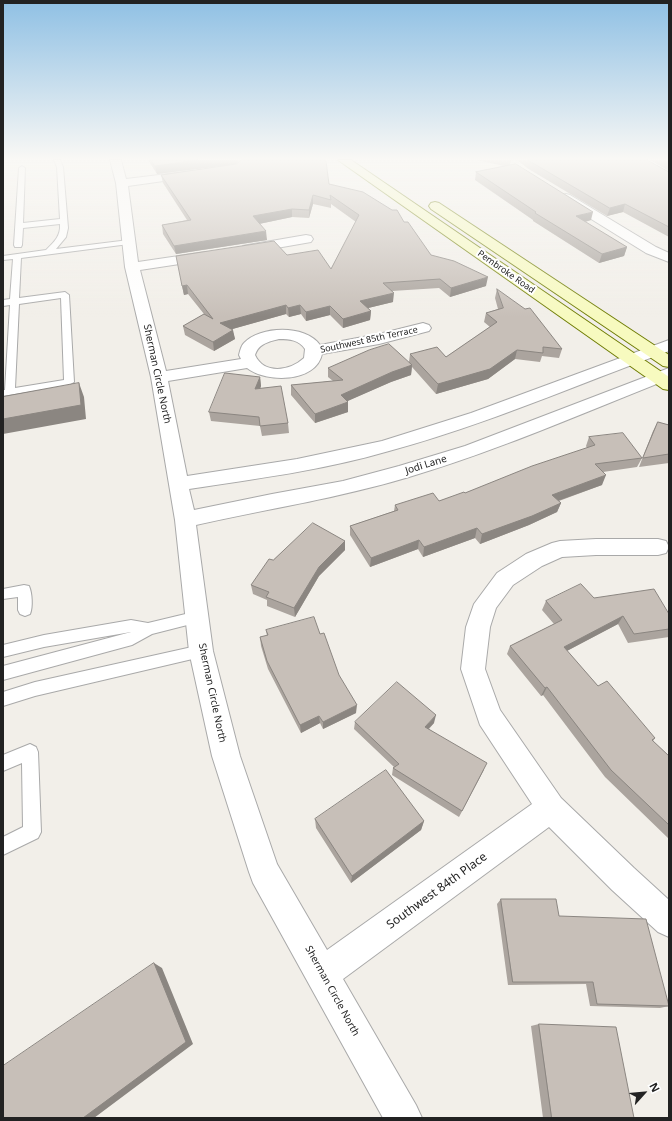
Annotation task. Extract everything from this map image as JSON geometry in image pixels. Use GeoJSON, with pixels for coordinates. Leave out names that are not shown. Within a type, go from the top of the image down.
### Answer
{"type":"FeatureCollection","features":[{"type":"Feature","properties":{"kind":"main road","name":"Pembroke Road"},"geometry":{"type":"LineString","coordinates":[[419,212],[630,358],[665,378]]}},
{"type":"Feature","properties":{"kind":"main road","name":"Pembroke Road"},"geometry":{"type":"LineString","coordinates":[[445,212],[669,362]]}},
{"type":"Feature","properties":{"kind":"street","name":"Sherman Circle North"},"geometry":{"type":"LineString","coordinates":[[124,212],[132,267],[159,377],[179,484],[198,616],[201,651],[226,756],[264,872],[403,1118]]}},
{"type":"Feature","properties":{"kind":"street"},"geometry":{"type":"LineString","coordinates":[[589,212],[651,250],[669,258]]}},
{"type":"Feature","properties":{"kind":"street"},"geometry":{"type":"LineString","coordinates":[[233,251],[306,239]]}},
{"type":"Feature","properties":{"kind":"street"},"geometry":{"type":"LineString","coordinates":[[132,267],[218,254]]}},
{"type":"Feature","properties":{"kind":"street","name":"Southwest 85th Terrace"},"geometry":{"type":"LineString","coordinates":[[314,351],[379,339],[423,328]]}},
{"type":"Feature","properties":{"kind":"street","name":"Southwest 85th Terrace"},"geometry":{"type":"LineString","coordinates":[[290,335],[300,337],[308,341],[314,347],[313,360],[297,371],[286,374],[264,372],[255,368],[249,363],[246,356],[247,350],[252,344],[268,336],[290,335]]}},
{"type":"Feature","properties":{"kind":"street"},"geometry":{"type":"LineString","coordinates":[[179,484],[305,465],[413,439],[482,415],[630,358],[669,345]]}},
{"type":"Feature","properties":{"kind":"street"},"geometry":{"type":"LineString","coordinates":[[159,377],[249,363]]}},
{"type":"Feature","properties":{"kind":"street","name":"Jodi Lane"},"geometry":{"type":"LineString","coordinates":[[185,520],[272,501],[343,488],[403,472],[472,450],[665,378]]}},
{"type":"Feature","properties":{"kind":"street"},"geometry":{"type":"LineString","coordinates":[[658,547],[596,547],[560,549],[534,560],[505,579],[487,602],[478,627],[474,669],[489,716],[551,808],[623,880],[669,921]]}},
{"type":"Feature","properties":{"kind":"street","name":"Southwest 84th Place"},"geometry":{"type":"LineString","coordinates":[[322,974],[551,808]]}},
{"type":"Feature","properties":{"kind":"lane"},"geometry":{"type":"LineString","coordinates":[[18,245],[20,212]]}},
{"type":"Feature","properties":{"kind":"lane"},"geometry":{"type":"LineString","coordinates":[[48,252],[62,237],[63,212]]}},
{"type":"Feature","properties":{"kind":"lane"},"geometry":{"type":"LineString","coordinates":[[19,226],[63,221]]}},
{"type":"Feature","properties":{"kind":"lane"},"geometry":{"type":"LineString","coordinates":[[3,258],[129,242]]}},
{"type":"Feature","properties":{"kind":"lane"},"geometry":{"type":"LineString","coordinates":[[3,303],[15,302],[65,295],[69,382],[6,392],[7,358],[13,329],[15,302],[13,279],[17,256]]}},
{"type":"Feature","properties":{"kind":"lane"},"geometry":{"type":"LineString","coordinates":[[3,330],[13,329]]}},
{"type":"Feature","properties":{"kind":"lane"},"geometry":{"type":"LineString","coordinates":[[3,594],[24,590],[25,610]]}},
{"type":"Feature","properties":{"kind":"lane"},"geometry":{"type":"LineString","coordinates":[[3,673],[132,639],[148,629],[198,616]]}},
{"type":"Feature","properties":{"kind":"lane"},"geometry":{"type":"LineString","coordinates":[[3,651],[44,641],[131,626],[148,629]]}},
{"type":"Feature","properties":{"kind":"lane"},"geometry":{"type":"LineString","coordinates":[[3,699],[35,689],[201,651]]}},
{"type":"Feature","properties":{"kind":"lane"},"geometry":{"type":"LineString","coordinates":[[3,763],[30,752],[32,832],[3,846]]}},
{"type":"Feature","properties":{"kind":"building"},"geometry":{"type":"Polygon","coordinates":[[[186,212],[274,212],[253,216],[266,231],[174,246],[162,225],[191,220],[186,212]]]}},
{"type":"Feature","properties":{"kind":"building"},"geometry":{"type":"Polygon","coordinates":[[[355,212],[398,212],[404,222],[408,222],[431,255],[454,261],[488,277],[451,288],[440,279],[383,283],[394,293],[360,301],[371,311],[343,319],[330,306],[306,312],[300,305],[288,308],[286,305],[220,323],[233,330],[213,342],[183,326],[204,314],[213,319],[187,285],[182,286],[176,256],[274,241],[287,255],[318,250],[331,269],[359,215],[355,212]]]}},
{"type":"Feature","properties":{"kind":"building"},"geometry":{"type":"Polygon","coordinates":[[[592,212],[576,216],[627,247],[602,254],[535,213],[592,212]]]}},
{"type":"Feature","properties":{"kind":"building"},"geometry":{"type":"Polygon","coordinates":[[[641,212],[669,212],[669,227],[641,212]]]}},
{"type":"Feature","properties":{"kind":"building"},"geometry":{"type":"Polygon","coordinates":[[[497,289],[525,309],[530,308],[562,349],[543,347],[543,353],[517,350],[490,369],[438,384],[410,354],[437,347],[446,357],[497,322],[486,313],[503,308],[497,289]]]}},
{"type":"Feature","properties":{"kind":"building"},"geometry":{"type":"Polygon","coordinates":[[[389,344],[412,365],[392,372],[341,395],[348,402],[315,414],[291,385],[343,380],[328,368],[369,350],[389,344]]]}},
{"type":"Feature","properties":{"kind":"building"},"geometry":{"type":"Polygon","coordinates":[[[225,373],[260,377],[255,389],[281,386],[288,423],[260,426],[259,417],[209,412],[225,373]]]}},
{"type":"Feature","properties":{"kind":"building"},"geometry":{"type":"Polygon","coordinates":[[[79,383],[81,405],[3,419],[3,397],[79,383]]]}},
{"type":"Feature","properties":{"kind":"building"},"geometry":{"type":"Polygon","coordinates":[[[658,422],[669,425],[669,454],[643,458],[658,422]]]}},
{"type":"Feature","properties":{"kind":"building"},"geometry":{"type":"Polygon","coordinates":[[[623,433],[642,458],[595,464],[606,475],[552,495],[561,503],[532,516],[482,534],[477,528],[424,547],[419,540],[371,558],[350,526],[398,510],[395,505],[433,493],[439,501],[464,492],[465,493],[532,466],[595,445],[589,437],[623,433]]]}},
{"type":"Feature","properties":{"kind":"building"},"geometry":{"type":"Polygon","coordinates":[[[313,523],[345,541],[319,567],[294,608],[266,597],[269,592],[251,585],[269,559],[273,560],[313,523]]]}},
{"type":"Feature","properties":{"kind":"building"},"geometry":{"type":"Polygon","coordinates":[[[581,584],[594,598],[654,589],[669,614],[669,629],[634,634],[623,616],[564,647],[598,686],[607,681],[655,738],[652,740],[669,756],[669,825],[611,770],[547,687],[545,688],[510,646],[562,620],[546,601],[581,584]]]}},
{"type":"Feature","properties":{"kind":"building"},"geometry":{"type":"Polygon","coordinates":[[[314,617],[320,634],[324,633],[339,675],[357,705],[323,722],[319,716],[300,725],[267,661],[260,637],[268,635],[266,630],[314,617]]]}},
{"type":"Feature","properties":{"kind":"building"},"geometry":{"type":"Polygon","coordinates":[[[397,682],[436,715],[425,727],[487,763],[462,811],[393,768],[399,764],[355,722],[397,682]]]}},
{"type":"Feature","properties":{"kind":"building"},"geometry":{"type":"Polygon","coordinates":[[[386,770],[424,821],[352,876],[315,819],[386,770]]]}},
{"type":"Feature","properties":{"kind":"building"},"geometry":{"type":"Polygon","coordinates":[[[501,899],[556,899],[559,916],[646,919],[669,1006],[597,1004],[593,982],[513,982],[501,899]]]}},
{"type":"Feature","properties":{"kind":"building"},"geometry":{"type":"Polygon","coordinates":[[[154,963],[186,1042],[83,1118],[3,1118],[3,1066],[154,963]]]}},
{"type":"Feature","properties":{"kind":"building"},"geometry":{"type":"Polygon","coordinates":[[[539,1024],[616,1027],[634,1118],[552,1118],[539,1024]]]}}]}
